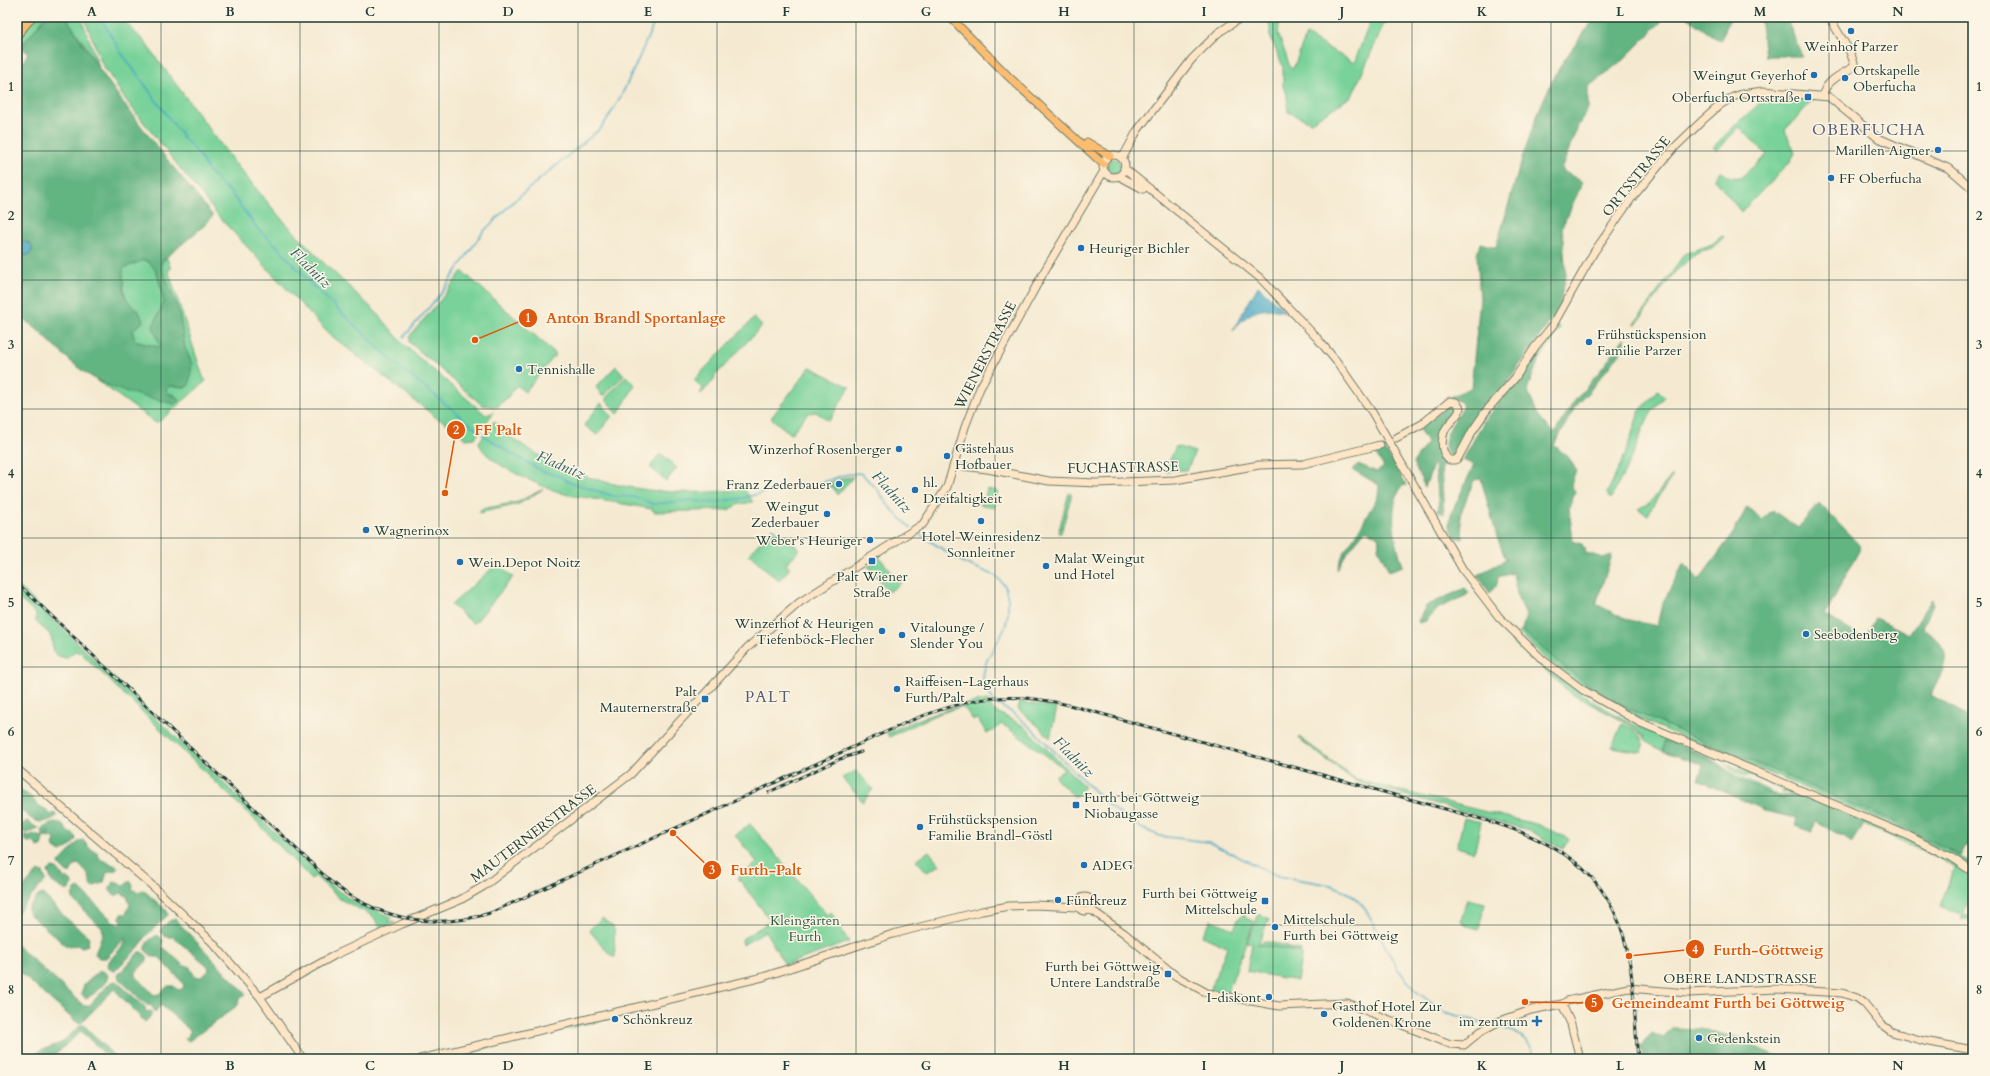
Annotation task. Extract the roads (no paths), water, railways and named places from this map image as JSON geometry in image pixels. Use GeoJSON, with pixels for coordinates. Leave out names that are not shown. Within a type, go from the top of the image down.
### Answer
{"type":"FeatureCollection","features":[{"type":"Feature","properties":{"kind":"highway"},"geometry":{"type":"LineString","coordinates":[[17,34],[31,17]]}},
{"type":"Feature","properties":{"kind":"main road"},"geometry":{"type":"LineString","coordinates":[[950,17],[1008,76],[1061,124],[1104,167]]}},
{"type":"Feature","properties":{"kind":"main road"},"geometry":{"type":"LineString","coordinates":[[1061,124],[1104,154],[1116,157]]}},
{"type":"Feature","properties":{"kind":"street","name":"WIENERSTRASSE"},"geometry":{"type":"LineString","coordinates":[[775,624],[810,596],[908,535],[929,517],[950,481],[965,427],[980,388],[1104,167],[1116,157],[1168,89],[1205,44],[1242,17]]}},
{"type":"Feature","properties":{"kind":"street"},"geometry":{"type":"LineString","coordinates":[[1829,17],[1850,52],[1855,66],[1831,82],[1825,89],[1823,96],[1829,97],[1836,101],[1878,138],[1950,169],[1973,189]]}},
{"type":"Feature","properties":{"kind":"street","name":"ORTSSTRASSE"},"geometry":{"type":"LineString","coordinates":[[1396,438],[1422,424],[1450,401],[1456,402],[1460,408],[1459,412],[1445,430],[1442,445],[1446,457],[1449,460],[1455,460],[1486,411],[1515,378],[1535,347],[1553,325],[1594,252],[1623,210],[1673,149],[1720,105],[1742,94],[1763,91],[1823,96]]}},
{"type":"Feature","properties":{"kind":"street"},"geometry":{"type":"LineString","coordinates":[[1116,157],[1124,168],[1162,200],[1260,278],[1317,338],[1337,362],[1372,412],[1440,533],[1472,582],[1499,617],[1543,660],[1583,690],[1639,722],[1897,830],[1931,847],[1973,872]]}},
{"type":"Feature","properties":{"kind":"street"},"geometry":{"type":"LineString","coordinates":[[1104,167],[1110,176],[1119,176],[1162,200]]}},
{"type":"Feature","properties":{"kind":"street"},"geometry":{"type":"LineString","coordinates":[[1119,176],[1124,168]]}},
{"type":"Feature","properties":{"kind":"street","name":"WIENERSTRASSE"},"geometry":{"type":"LineString","coordinates":[[1078,215],[1110,176]]}},
{"type":"Feature","properties":{"kind":"street","name":"FUCHASTRASSE"},"geometry":{"type":"LineString","coordinates":[[954,465],[987,469],[1049,481],[1097,483],[1175,480],[1259,465],[1292,466],[1380,445]]}},
{"type":"Feature","properties":{"kind":"street","name":"MAUTERNERSTRASSE"},"geometry":{"type":"LineString","coordinates":[[260,997],[335,955],[402,924],[460,900],[489,883],[631,774],[738,658],[775,624]]}},
{"type":"Feature","properties":{"kind":"street"},"geometry":{"type":"LineString","coordinates":[[17,769],[185,914],[218,948],[260,997],[303,1059]]}},
{"type":"Feature","properties":{"kind":"street"},"geometry":{"type":"LineString","coordinates":[[420,1059],[763,977],[893,934],[995,908],[1035,905],[1078,907],[1084,911],[1090,909],[1091,901],[1086,897],[1079,900],[1078,907]]}},
{"type":"Feature","properties":{"kind":"street","name":"OBERE LANDSTRASSE"},"geometry":{"type":"LineString","coordinates":[[1090,909],[1124,933],[1176,976],[1207,993],[1279,1006],[1347,1003],[1434,1038],[1458,1045],[1464,1045],[1495,1023],[1531,1010],[1628,988],[1688,993],[1777,989],[1842,993],[1857,998],[1864,1003],[1881,1024],[1892,1032],[1924,1041],[1973,1050]]}},
{"type":"Feature","properties":{"kind":"street"},"geometry":{"type":"LineString","coordinates":[[1562,1004],[1571,1024],[1580,1059]]}},
{"type":"Feature","properties":{"kind":"street"},"geometry":{"type":"LineString","coordinates":[[296,1047],[300,1059]]}},
{"type":"Feature","properties":{"kind":"water"},"geometry":{"type":"Polygon","coordinates":[[[17,240],[27,242],[32,246],[29,255],[17,254],[17,240]]]}},
{"type":"Feature","properties":{"kind":"water"},"geometry":{"type":"Polygon","coordinates":[[[1258,286],[1286,312],[1270,309],[1257,311],[1245,318],[1233,330],[1258,286]]]}},
{"type":"Feature","properties":{"kind":"waterway","name":"Fladnitz"},"geometry":{"type":"LineString","coordinates":[[100,17],[120,51],[183,137],[199,155],[209,172],[230,192],[258,229],[277,246],[312,285],[396,364],[486,437],[512,454],[544,472],[559,476],[569,482],[613,496],[634,497],[653,504],[692,500],[710,503],[743,498],[783,487],[818,484],[844,475],[859,473],[877,489],[891,509],[911,528]]}},
{"type":"Feature","properties":{"kind":"waterway"},"geometry":{"type":"LineString","coordinates":[[404,337],[443,291],[482,233],[514,201],[601,128],[610,116],[625,88],[657,17]]}},
{"type":"Feature","properties":{"kind":"waterway","name":"Fladnitz"},"geometry":{"type":"LineString","coordinates":[[916,532],[964,563],[996,576],[1005,586],[1008,599],[1008,614],[1005,628],[987,660],[983,675],[984,685],[995,703],[1013,713],[1030,727],[1109,806],[1141,828],[1160,836],[1208,842],[1278,876],[1331,885],[1341,889],[1355,898],[1365,908],[1397,968],[1417,992],[1444,1012],[1488,1024]]}},
{"type":"Feature","properties":{"kind":"waterway","name":"Fladnitz"},"geometry":{"type":"LineString","coordinates":[[1497,1026],[1511,1030],[1522,1037],[1530,1046],[1536,1059]]}},
{"type":"Feature","properties":{"kind":"railway"},"geometry":{"type":"LineString","coordinates":[[17,583],[330,881],[347,894],[366,905],[386,913],[427,921],[448,921],[490,913],[912,720],[933,712],[972,701],[1010,697],[1030,698],[1073,706],[1485,820],[1514,829],[1540,840],[1563,853],[1583,868],[1600,887],[1613,909],[1623,935],[1632,977],[1638,1059]]}},
{"type":"Feature","properties":{"kind":"railway"},"geometry":{"type":"LineString","coordinates":[[769,792],[840,759],[861,752]]}},
{"type":"Feature","properties":{"kind":"place","name":"Weinhof Parzer"},"geometry":{"type":"Point","coordinates":[1851,31]}},
{"type":"Feature","properties":{"kind":"place","name":"Weingut Geyerhof"},"geometry":{"type":"Point","coordinates":[1814,75]}},
{"type":"Feature","properties":{"kind":"place","name":"Ortskapelle Oberfucha"},"geometry":{"type":"Point","coordinates":[1845,78]}},
{"type":"Feature","properties":{"kind":"place","name":"Oberfucha Ortsstraße"},"geometry":{"type":"Point","coordinates":[1808,97]}},
{"type":"Feature","properties":{"kind":"place","name":"Marillen Aigner"},"geometry":{"type":"Point","coordinates":[1938,150]}},
{"type":"Feature","properties":{"kind":"place","name":"FF Oberfucha"},"geometry":{"type":"Point","coordinates":[1831,178]}},
{"type":"Feature","properties":{"kind":"place","name":"Heuriger Bichler"},"geometry":{"type":"Point","coordinates":[1081,248]}},
{"type":"Feature","properties":{"kind":"place","name":"Anton Brandl Sportanlage"},"geometry":{"type":"Point","coordinates":[475,340]}},
{"type":"Feature","properties":{"kind":"place","name":"Frühstückspension Familie Parzer"},"geometry":{"type":"Point","coordinates":[1589,342]}},
{"type":"Feature","properties":{"kind":"place","name":"Tennishalle"},"geometry":{"type":"Point","coordinates":[519,369]}},
{"type":"Feature","properties":{"kind":"place","name":"Winzerhof Rosenberger"},"geometry":{"type":"Point","coordinates":[899,449]}},
{"type":"Feature","properties":{"kind":"place","name":"Gästehaus Hofbauer"},"geometry":{"type":"Point","coordinates":[947,456]}},
{"type":"Feature","properties":{"kind":"place","name":"Franz Zederbauer"},"geometry":{"type":"Point","coordinates":[839,484]}},
{"type":"Feature","properties":{"kind":"place","name":"hl. Dreifaltigkeit"},"geometry":{"type":"Point","coordinates":[915,490]}},
{"type":"Feature","properties":{"kind":"place","name":"FF Palt"},"geometry":{"type":"Point","coordinates":[445,493]}},
{"type":"Feature","properties":{"kind":"place","name":"Weingut Zederbauer"},"geometry":{"type":"Point","coordinates":[827,514]}},
{"type":"Feature","properties":{"kind":"place","name":"Hotel Weinresidenz Sonnleitner"},"geometry":{"type":"Point","coordinates":[981,521]}},
{"type":"Feature","properties":{"kind":"place","name":"Wagnerinox"},"geometry":{"type":"Point","coordinates":[366,530]}},
{"type":"Feature","properties":{"kind":"place","name":"Weber's Heuriger"},"geometry":{"type":"Point","coordinates":[870,540]}},
{"type":"Feature","properties":{"kind":"place","name":"Palt Wiener Straße"},"geometry":{"type":"Point","coordinates":[872,561]}},
{"type":"Feature","properties":{"kind":"place","name":"Wein.Depot Noitz"},"geometry":{"type":"Point","coordinates":[460,562]}},
{"type":"Feature","properties":{"kind":"place","name":"Malat Weingut und Hotel"},"geometry":{"type":"Point","coordinates":[1046,566]}},
{"type":"Feature","properties":{"kind":"place","name":"Winzerhof & Heurigen Tiefenböck-Flecher"},"geometry":{"type":"Point","coordinates":[882,631]}},
{"type":"Feature","properties":{"kind":"place","name":"Seebodenberg"},"geometry":{"type":"Point","coordinates":[1806,634]}},
{"type":"Feature","properties":{"kind":"place","name":"Vitalounge / Slender You"},"geometry":{"type":"Point","coordinates":[902,635]}},
{"type":"Feature","properties":{"kind":"place","name":"Raiffeisen-Lagerhaus Furth/Palt"},"geometry":{"type":"Point","coordinates":[897,689]}},
{"type":"Feature","properties":{"kind":"place","name":"Palt Mauternerstraße"},"geometry":{"type":"Point","coordinates":[705,699]}},
{"type":"Feature","properties":{"kind":"place","name":"Furth bei Göttweig Niobaugasse"},"geometry":{"type":"Point","coordinates":[1076,805]}},
{"type":"Feature","properties":{"kind":"place","name":"Frühstückspension Familie Brandl-Göstl"},"geometry":{"type":"Point","coordinates":[920,827]}},
{"type":"Feature","properties":{"kind":"place","name":"Furth-Palt"},"geometry":{"type":"Point","coordinates":[673,833]}},
{"type":"Feature","properties":{"kind":"place","name":"ADEG"},"geometry":{"type":"Point","coordinates":[1084,865]}},
{"type":"Feature","properties":{"kind":"place","name":"Fünfkreuz"},"geometry":{"type":"Point","coordinates":[1058,900]}},
{"type":"Feature","properties":{"kind":"place","name":"Furth bei Göttweig Mittelschule"},"geometry":{"type":"Point","coordinates":[1265,901]}},
{"type":"Feature","properties":{"kind":"place","name":"Mittelschule Furth bei Göttweig"},"geometry":{"type":"Point","coordinates":[1275,927]}},
{"type":"Feature","properties":{"kind":"place","name":"Furth-Göttweig"},"geometry":{"type":"Point","coordinates":[1629,956]}},
{"type":"Feature","properties":{"kind":"place","name":"Furth bei Göttweig Untere Landstraße"},"geometry":{"type":"Point","coordinates":[1168,974]}},
{"type":"Feature","properties":{"kind":"place","name":"I-diskont"},"geometry":{"type":"Point","coordinates":[1269,997]}},
{"type":"Feature","properties":{"kind":"place","name":"Gemeindeamt Furth bei Göttweig"},"geometry":{"type":"Point","coordinates":[1525,1002]}},
{"type":"Feature","properties":{"kind":"place","name":"Gasthof Hotel Zur Goldenen Krone"},"geometry":{"type":"Point","coordinates":[1324,1014]}},
{"type":"Feature","properties":{"kind":"place","name":"Schönkreuz"},"geometry":{"type":"Point","coordinates":[615,1019]}},
{"type":"Feature","properties":{"kind":"place","name":"im zentrum"},"geometry":{"type":"Point","coordinates":[1537,1021]}},
{"type":"Feature","properties":{"kind":"place","name":"Gedenkstein"},"geometry":{"type":"Point","coordinates":[1699,1038]}},
{"type":"Feature","properties":{"kind":"district","name":"OBERFUCHA"},"geometry":{"type":"Point","coordinates":[1869,129]}},
{"type":"Feature","properties":{"kind":"district","name":"PALT"},"geometry":{"type":"Point","coordinates":[768,696]}},
{"type":"Feature","properties":{"kind":"park label","name":"Kleingärten Furth"},"geometry":{"type":"Point","coordinates":[805,928]}}]}
